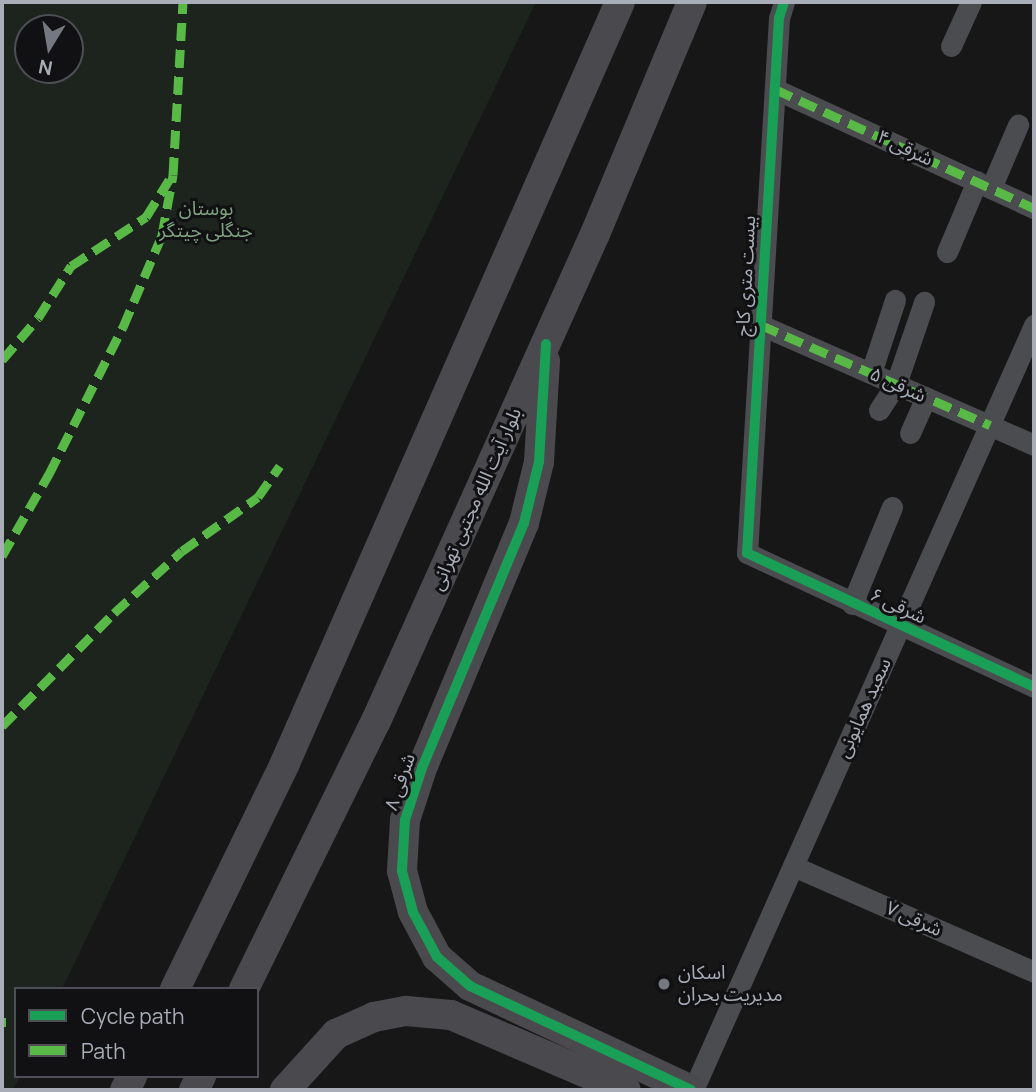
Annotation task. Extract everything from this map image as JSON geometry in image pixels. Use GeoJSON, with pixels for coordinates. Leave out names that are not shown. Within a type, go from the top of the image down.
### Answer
{"type":"FeatureCollection","features":[{"type":"Feature","properties":{"kind":"main road"},"geometry":{"type":"LineString","coordinates":[[176,987],[285,762],[620,2]]}},
{"type":"Feature","properties":{"kind":"main road","name":"بلوار آیت الله مجتبی تهرانی"},"geometry":{"type":"LineString","coordinates":[[245,987],[376,721],[546,344],[692,2]]}},
{"type":"Feature","properties":{"kind":"main road","name":"۸ شرقی"},"geometry":{"type":"LineString","coordinates":[[546,344],[539,462],[524,523],[422,768],[405,820],[402,871],[413,912],[437,957],[470,986],[692,1090]]}},
{"type":"Feature","properties":{"kind":"main road"},"geometry":{"type":"LineString","coordinates":[[285,1090],[336,1034],[374,1017],[406,1011],[451,1015],[626,1090]]}},
{"type":"Feature","properties":{"kind":"street","name":"بیست متری کاج"},"geometry":{"type":"LineString","coordinates":[[747,553],[779,18],[784,2]]}},
{"type":"Feature","properties":{"kind":"street"},"geometry":{"type":"LineString","coordinates":[[951,46],[971,2]]}},
{"type":"Feature","properties":{"kind":"street","name":"۴ شرقی"},"geometry":{"type":"LineString","coordinates":[[775,89],[1034,208]]}},
{"type":"Feature","properties":{"kind":"street"},"geometry":{"type":"LineString","coordinates":[[947,252],[1018,125]]}},
{"type":"Feature","properties":{"kind":"street"},"geometry":{"type":"LineString","coordinates":[[871,373],[895,300]]}},
{"type":"Feature","properties":{"kind":"street"},"geometry":{"type":"LineString","coordinates":[[879,410],[896,384],[924,302]]}},
{"type":"Feature","properties":{"kind":"street","name":"۵ شرقی"},"geometry":{"type":"LineString","coordinates":[[761,325],[1034,445]]}},
{"type":"Feature","properties":{"kind":"street","name":"سعید همایونی"},"geometry":{"type":"LineString","coordinates":[[692,1090],[1034,325]]}},
{"type":"Feature","properties":{"kind":"street"},"geometry":{"type":"LineString","coordinates":[[910,433],[926,397]]}},
{"type":"Feature","properties":{"kind":"street"},"geometry":{"type":"LineString","coordinates":[[852,604],[892,507]]}},
{"type":"Feature","properties":{"kind":"street","name":"۶ شرقی"},"geometry":{"type":"LineString","coordinates":[[747,553],[1034,687]]}},
{"type":"Feature","properties":{"kind":"street","name":"۷ شرقی"},"geometry":{"type":"LineString","coordinates":[[793,866],[1034,972]]}},
{"type":"Feature","properties":{"kind":"green space","name":"بوستان جنگلی چیتگر"},"geometry":{"type":"Polygon","coordinates":[[[2,2],[536,2],[63,987],[14,987],[14,1078],[19,1078],[13,1090],[2,1090],[2,2]]]}},
{"type":"Feature","properties":{"kind":"marked path"},"geometry":{"type":"LineString","coordinates":[[2,556],[49,474],[123,327],[162,235],[173,175],[183,2]]}},
{"type":"Feature","properties":{"kind":"marked path"},"geometry":{"type":"LineString","coordinates":[[775,89],[1034,208]]}},
{"type":"Feature","properties":{"kind":"marked path"},"geometry":{"type":"LineString","coordinates":[[2,360],[38,318],[71,266],[146,217],[169,180]]}},
{"type":"Feature","properties":{"kind":"marked path"},"geometry":{"type":"LineString","coordinates":[[761,325],[990,425]]}},
{"type":"Feature","properties":{"kind":"marked path"},"geometry":{"type":"LineString","coordinates":[[2,726],[114,613],[182,551],[258,497],[280,466]]}},
{"type":"Feature","properties":{"kind":"cycle path"},"geometry":{"type":"LineString","coordinates":[[784,2],[779,18],[747,553],[1034,687]]}},
{"type":"Feature","properties":{"kind":"cycle path"},"geometry":{"type":"LineString","coordinates":[[546,344],[539,462],[524,523],[422,768],[405,820],[402,871],[413,912],[437,957],[470,986],[691,1090]]}},
{"type":"Feature","properties":{"kind":"place","name":"اسکان مدیریت بحران"},"geometry":{"type":"Point","coordinates":[664,984]}}]}
